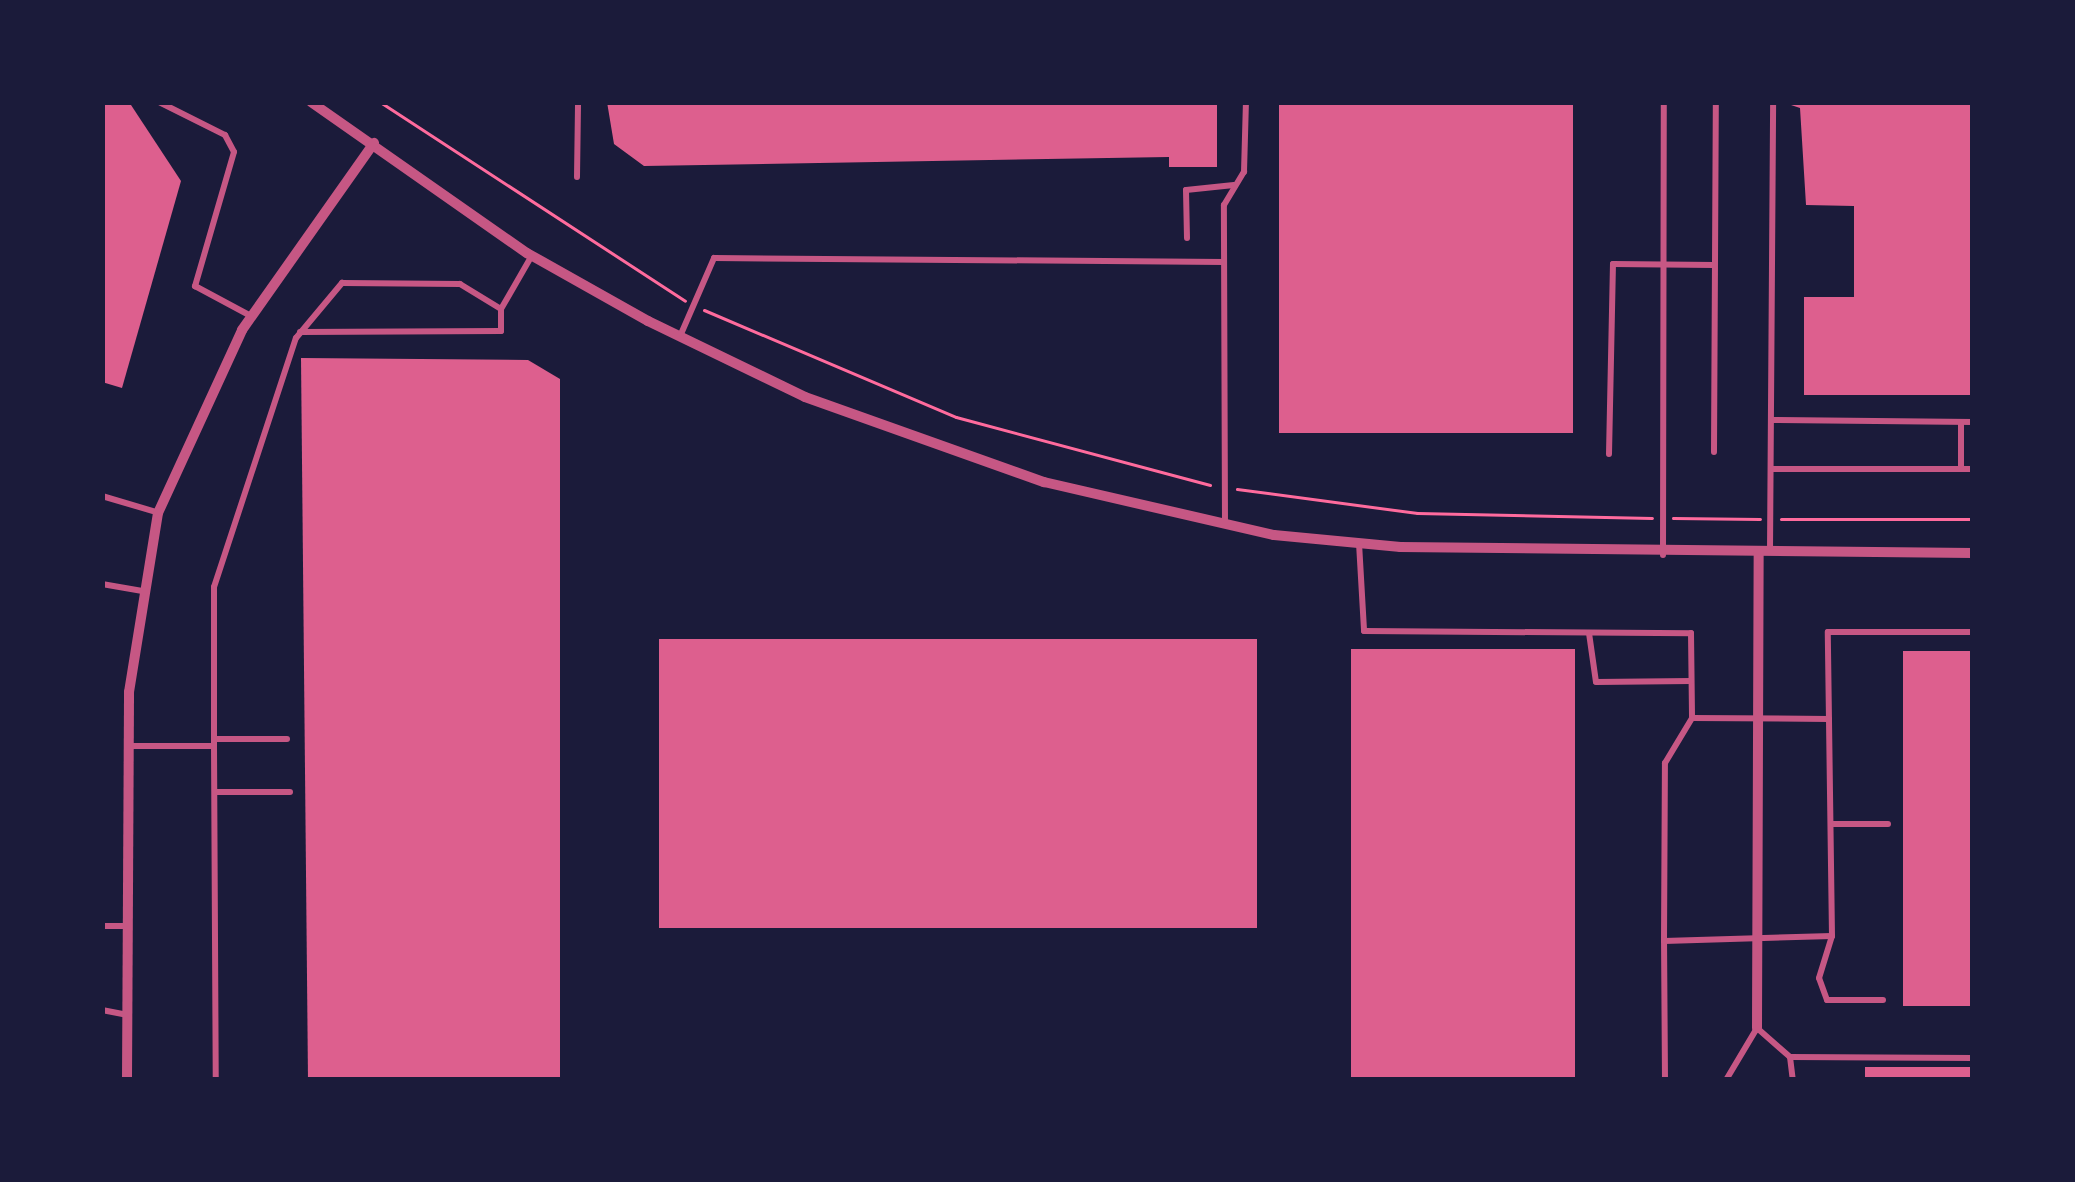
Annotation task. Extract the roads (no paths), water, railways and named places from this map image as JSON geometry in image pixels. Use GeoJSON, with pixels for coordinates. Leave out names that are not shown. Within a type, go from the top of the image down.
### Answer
{"type":"FeatureCollection","features":[{"type":"Feature","properties":{"kind":"street"},"geometry":{"type":"LineString","coordinates":[[311,102],[532,256],[680,338],[936,448],[1225,525],[1359,543],[1663,555],[1973,554]]}},
{"type":"Feature","properties":{"kind":"street"},"geometry":{"type":"LineString","coordinates":[[127,1080],[128,746],[142,591],[158,513],[251,316],[374,143]]}},
{"type":"Feature","properties":{"kind":"street"},"geometry":{"type":"LineString","coordinates":[[1757,1028],[1765,554]]}},
{"type":"Feature","properties":{"kind":"lane"},"geometry":{"type":"LineString","coordinates":[[159,102],[225,135],[234,152],[195,286],[251,316]]}},
{"type":"Feature","properties":{"kind":"lane"},"geometry":{"type":"LineString","coordinates":[[578,102],[578,177]]}},
{"type":"Feature","properties":{"kind":"lane"},"geometry":{"type":"LineString","coordinates":[[1225,525],[1224,205],[1238,184],[1246,102]]}},
{"type":"Feature","properties":{"kind":"lane"},"geometry":{"type":"LineString","coordinates":[[1663,555],[1664,102]]}},
{"type":"Feature","properties":{"kind":"lane"},"geometry":{"type":"LineString","coordinates":[[1714,452],[1716,102]]}},
{"type":"Feature","properties":{"kind":"lane"},"geometry":{"type":"LineString","coordinates":[[1765,554],[1771,519],[1773,102]]}},
{"type":"Feature","properties":{"kind":"lane"},"geometry":{"type":"LineString","coordinates":[[1187,238],[1186,190],[1238,184]]}},
{"type":"Feature","properties":{"kind":"lane"},"geometry":{"type":"LineString","coordinates":[[300,332],[501,331],[501,309],[532,256]]}},
{"type":"Feature","properties":{"kind":"lane"},"geometry":{"type":"LineString","coordinates":[[680,338],[714,258],[1224,262]]}},
{"type":"Feature","properties":{"kind":"lane"},"geometry":{"type":"LineString","coordinates":[[1609,454],[1613,264],[1714,265]]}},
{"type":"Feature","properties":{"kind":"lane"},"geometry":{"type":"LineString","coordinates":[[216,1080],[214,587],[300,332],[342,283],[451,283],[501,309]]}},
{"type":"Feature","properties":{"kind":"lane"},"geometry":{"type":"LineString","coordinates":[[1772,420],[1973,422]]}},
{"type":"Feature","properties":{"kind":"lane"},"geometry":{"type":"LineString","coordinates":[[1961,422],[1961,470]]}},
{"type":"Feature","properties":{"kind":"lane"},"geometry":{"type":"LineString","coordinates":[[1771,470],[1973,470]]}},
{"type":"Feature","properties":{"kind":"lane"},"geometry":{"type":"LineString","coordinates":[[102,496],[158,513]]}},
{"type":"Feature","properties":{"kind":"lane"},"geometry":{"type":"LineString","coordinates":[[1359,543],[1364,631],[1691,633],[1692,718],[1664,763],[1665,1080]]}},
{"type":"Feature","properties":{"kind":"lane"},"geometry":{"type":"LineString","coordinates":[[102,584],[142,591]]}},
{"type":"Feature","properties":{"kind":"lane"},"geometry":{"type":"LineString","coordinates":[[1883,1000],[1827,1000],[1820,978],[1832,936],[1828,632],[1973,632]]}},
{"type":"Feature","properties":{"kind":"lane"},"geometry":{"type":"LineString","coordinates":[[1589,633],[1596,682],[1692,681]]}},
{"type":"Feature","properties":{"kind":"lane"},"geometry":{"type":"LineString","coordinates":[[1692,718],[1829,719]]}},
{"type":"Feature","properties":{"kind":"lane"},"geometry":{"type":"LineString","coordinates":[[128,746],[287,739]]}},
{"type":"Feature","properties":{"kind":"lane"},"geometry":{"type":"LineString","coordinates":[[214,792],[290,792]]}},
{"type":"Feature","properties":{"kind":"lane"},"geometry":{"type":"LineString","coordinates":[[1831,824],[1888,824]]}},
{"type":"Feature","properties":{"kind":"lane"},"geometry":{"type":"LineString","coordinates":[[102,926],[127,926]]}},
{"type":"Feature","properties":{"kind":"lane"},"geometry":{"type":"LineString","coordinates":[[1664,941],[1758,942],[1832,936]]}},
{"type":"Feature","properties":{"kind":"lane"},"geometry":{"type":"LineString","coordinates":[[102,1010],[127,1016]]}},
{"type":"Feature","properties":{"kind":"lane"},"geometry":{"type":"LineString","coordinates":[[1726,1080],[1757,1028],[1790,1057],[1973,1058]]}},
{"type":"Feature","properties":{"kind":"lane"},"geometry":{"type":"LineString","coordinates":[[1790,1057],[1793,1080]]}},
{"type":"Feature","properties":{"kind":"lane"},"geometry":{"type":"LineString","coordinates":[[729,1080],[1291,1080]]}}]}
